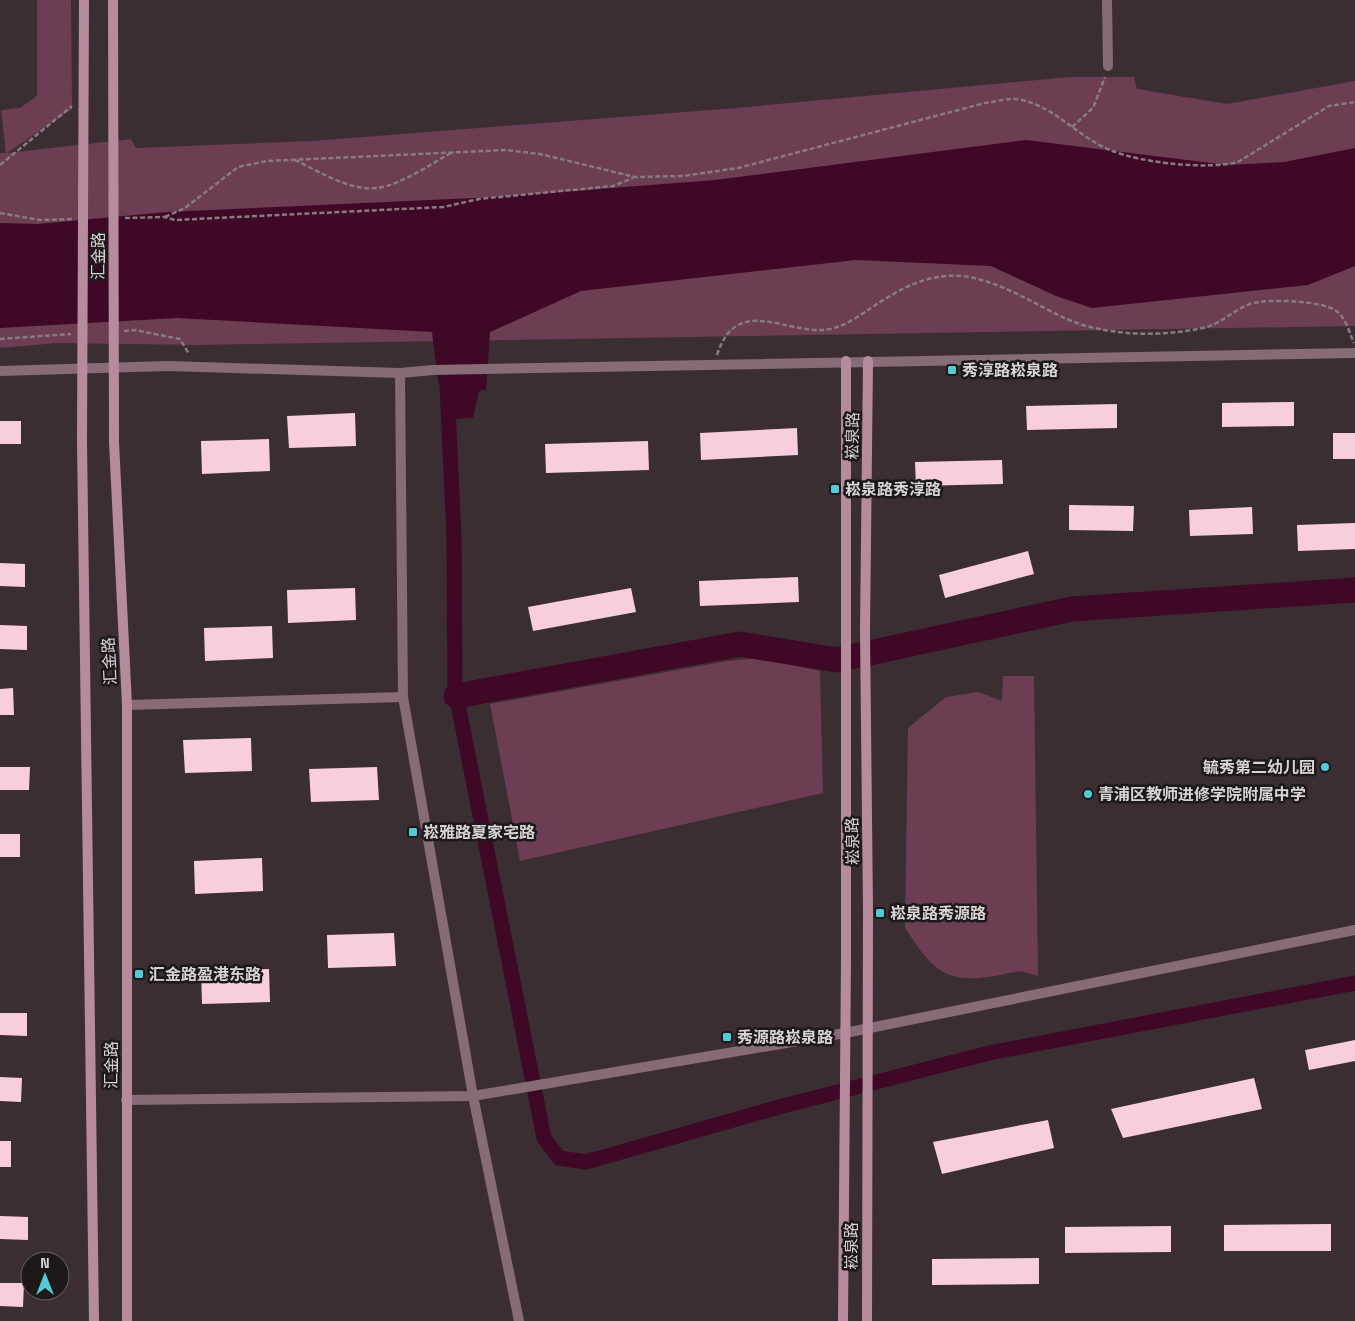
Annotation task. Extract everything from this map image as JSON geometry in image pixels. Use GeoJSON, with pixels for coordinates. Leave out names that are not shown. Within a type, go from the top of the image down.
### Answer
{"type":"FeatureCollection","features":[{"type":"Feature","properties":{"kind":"main road","name":"汇金路"},"geometry":{"type":"LineString","coordinates":[[84,0],[82,441],[94,1321]]}},
{"type":"Feature","properties":{"kind":"main road","name":"汇金路"},"geometry":{"type":"LineString","coordinates":[[113,0],[114,442],[126,706],[127,1321]]}},
{"type":"Feature","properties":{"kind":"main road","name":"崧泉路"},"geometry":{"type":"LineString","coordinates":[[843,1321],[846,1033],[846,361]]}},
{"type":"Feature","properties":{"kind":"main road","name":"崧泉路"},"geometry":{"type":"LineString","coordinates":[[867,1321],[866,1124],[868,1028],[865,631],[868,361]]}},
{"type":"Feature","properties":{"kind":"street"},"geometry":{"type":"LineString","coordinates":[[1107,0],[1108,66]]}},
{"type":"Feature","properties":{"kind":"street"},"geometry":{"type":"LineString","coordinates":[[0,371],[168,366],[400,373],[433,370],[714,366],[846,361],[1355,353]]}},
{"type":"Feature","properties":{"kind":"street"},"geometry":{"type":"LineString","coordinates":[[400,373],[403,697],[473,1096],[519,1321]]}},
{"type":"Feature","properties":{"kind":"street"},"geometry":{"type":"LineString","coordinates":[[126,706],[403,697]]}},
{"type":"Feature","properties":{"kind":"street"},"geometry":{"type":"LineString","coordinates":[[126,1100],[473,1096],[846,1033],[1355,930]]}},
{"type":"Feature","properties":{"kind":"path"},"geometry":{"type":"LineString","coordinates":[[1072,127],[1093,108],[1102,89],[1108,66]]}},
{"type":"Feature","properties":{"kind":"path"},"geometry":{"type":"LineString","coordinates":[[0,165],[84,97]]}},
{"type":"Feature","properties":{"kind":"path"},"geometry":{"type":"LineString","coordinates":[[635,177],[613,186],[479,199],[443,207],[174,220],[165,217],[185,208],[238,167],[266,161],[506,150],[540,154],[635,177],[683,176],[738,168],[986,103],[1014,99],[1040,105],[1110,150],[1146,160],[1221,166],[1238,162],[1330,106],[1355,102]]}},
{"type":"Feature","properties":{"kind":"path"},"geometry":{"type":"LineString","coordinates":[[294,160],[348,184],[379,188],[393,184],[453,152]]}},
{"type":"Feature","properties":{"kind":"path"},"geometry":{"type":"LineString","coordinates":[[714,366],[720,346],[731,331],[742,322],[755,319],[818,331],[836,328],[859,316],[895,292],[938,276],[962,276],[981,281],[1013,292],[1071,321],[1092,328],[1130,333],[1164,334],[1204,328],[1222,321],[1252,303],[1318,303],[1336,311],[1346,322],[1355,346]]}},
{"type":"Feature","properties":{"kind":"shaded area"},"geometry":{"type":"Polygon","coordinates":[[[37,0],[71,0],[72,109],[7,153],[131,139],[136,148],[312,141],[736,108],[1070,77],[1134,77],[1137,89],[1227,104],[1355,81],[1355,326],[198,345],[57,343],[0,348],[0,153],[6,153],[1,110],[20,108],[37,96],[37,0]]]}},
{"type":"Feature","properties":{"kind":"shaded area"},"geometry":{"type":"Polygon","coordinates":[[[1026,140],[1227,165],[1284,162],[1355,148],[1355,266],[1308,285],[1092,308],[1056,296],[991,266],[856,260],[581,291],[490,332],[486,390],[479,391],[473,418],[453,419],[438,380],[432,332],[177,318],[0,328],[0,223],[38,224],[167,212],[496,197],[715,180],[1026,140]]]}},
{"type":"Feature","properties":{"kind":"shaded area"},"geometry":{"type":"Polygon","coordinates":[[[761,658],[820,671],[823,793],[520,861],[490,704],[727,661],[761,658]]]}},
{"type":"Feature","properties":{"kind":"shaded area"},"geometry":{"type":"Polygon","coordinates":[[[1003,676],[1034,676],[1038,976],[1016,972],[977,978],[962,978],[950,975],[931,963],[905,928],[908,728],[946,697],[978,692],[1002,701],[1003,676]]]}},
{"type":"Feature","properties":{"kind":"building"},"geometry":{"type":"Polygon","coordinates":[[[1294,402],[1294,426],[1222,427],[1222,403],[1294,402]]]}},
{"type":"Feature","properties":{"kind":"building"},"geometry":{"type":"Polygon","coordinates":[[[1117,404],[1117,428],[1027,430],[1026,406],[1117,404]]]}},
{"type":"Feature","properties":{"kind":"building"},"geometry":{"type":"Polygon","coordinates":[[[355,413],[356,446],[289,448],[287,416],[355,413]]]}},
{"type":"Feature","properties":{"kind":"building"},"geometry":{"type":"Polygon","coordinates":[[[0,421],[21,421],[21,444],[0,444],[0,421]]]}},
{"type":"Feature","properties":{"kind":"building"},"geometry":{"type":"Polygon","coordinates":[[[797,428],[798,455],[701,460],[700,433],[797,428]]]}},
{"type":"Feature","properties":{"kind":"building"},"geometry":{"type":"Polygon","coordinates":[[[1333,433],[1355,433],[1355,459],[1333,459],[1333,433]]]}},
{"type":"Feature","properties":{"kind":"building"},"geometry":{"type":"Polygon","coordinates":[[[269,439],[270,471],[202,474],[201,441],[269,439]]]}},
{"type":"Feature","properties":{"kind":"building"},"geometry":{"type":"Polygon","coordinates":[[[648,441],[649,470],[546,473],[545,444],[648,441]]]}},
{"type":"Feature","properties":{"kind":"building"},"geometry":{"type":"Polygon","coordinates":[[[1002,460],[1003,484],[916,486],[915,462],[1002,460]]]}},
{"type":"Feature","properties":{"kind":"building"},"geometry":{"type":"Polygon","coordinates":[[[1069,505],[1134,506],[1133,531],[1069,530],[1069,505]]]}},
{"type":"Feature","properties":{"kind":"building"},"geometry":{"type":"Polygon","coordinates":[[[1252,507],[1253,534],[1190,536],[1189,510],[1252,507]]]}},
{"type":"Feature","properties":{"kind":"building"},"geometry":{"type":"Polygon","coordinates":[[[1355,523],[1355,549],[1298,551],[1297,525],[1355,523]]]}},
{"type":"Feature","properties":{"kind":"building"},"geometry":{"type":"Polygon","coordinates":[[[1028,551],[1034,574],[945,598],[939,575],[1028,551]]]}},
{"type":"Feature","properties":{"kind":"building"},"geometry":{"type":"Polygon","coordinates":[[[0,563],[25,564],[25,587],[0,586],[0,563]]]}},
{"type":"Feature","properties":{"kind":"building"},"geometry":{"type":"Polygon","coordinates":[[[798,577],[799,602],[700,606],[699,581],[798,577]]]}},
{"type":"Feature","properties":{"kind":"building"},"geometry":{"type":"Polygon","coordinates":[[[355,588],[356,620],[288,623],[287,590],[355,588]]]}},
{"type":"Feature","properties":{"kind":"building"},"geometry":{"type":"Polygon","coordinates":[[[631,588],[636,612],[533,631],[528,607],[631,588]]]}},
{"type":"Feature","properties":{"kind":"building"},"geometry":{"type":"Polygon","coordinates":[[[0,625],[27,626],[27,650],[0,649],[0,625]]]}},
{"type":"Feature","properties":{"kind":"building"},"geometry":{"type":"Polygon","coordinates":[[[272,626],[273,658],[205,661],[204,628],[272,626]]]}},
{"type":"Feature","properties":{"kind":"building"},"geometry":{"type":"Polygon","coordinates":[[[13,688],[14,715],[0,715],[0,689],[13,688]]]}},
{"type":"Feature","properties":{"kind":"building"},"geometry":{"type":"Polygon","coordinates":[[[251,738],[252,771],[185,773],[183,740],[251,738]]]}},
{"type":"Feature","properties":{"kind":"building"},"geometry":{"type":"Polygon","coordinates":[[[0,767],[30,767],[29,790],[0,790],[0,767]]]}},
{"type":"Feature","properties":{"kind":"building"},"geometry":{"type":"Polygon","coordinates":[[[377,767],[379,800],[311,802],[309,769],[377,767]]]}},
{"type":"Feature","properties":{"kind":"building"},"geometry":{"type":"Polygon","coordinates":[[[0,834],[20,834],[20,857],[0,857],[0,834]]]}},
{"type":"Feature","properties":{"kind":"building"},"geometry":{"type":"Polygon","coordinates":[[[262,858],[263,891],[195,894],[194,861],[262,858]]]}},
{"type":"Feature","properties":{"kind":"building"},"geometry":{"type":"Polygon","coordinates":[[[394,933],[396,966],[328,968],[327,935],[394,933]]]}},
{"type":"Feature","properties":{"kind":"building"},"geometry":{"type":"Polygon","coordinates":[[[269,969],[270,1002],[202,1004],[201,971],[269,969]]]}},
{"type":"Feature","properties":{"kind":"building"},"geometry":{"type":"Polygon","coordinates":[[[0,1013],[27,1013],[27,1036],[0,1035],[0,1013]]]}},
{"type":"Feature","properties":{"kind":"building"},"geometry":{"type":"Polygon","coordinates":[[[1355,1040],[1355,1061],[1309,1070],[1305,1050],[1355,1040]]]}},
{"type":"Feature","properties":{"kind":"building"},"geometry":{"type":"Polygon","coordinates":[[[0,1077],[22,1078],[21,1102],[0,1101],[0,1077]]]}},
{"type":"Feature","properties":{"kind":"building"},"geometry":{"type":"Polygon","coordinates":[[[1254,1078],[1262,1109],[1123,1138],[1111,1109],[1254,1078]]]}},
{"type":"Feature","properties":{"kind":"building"},"geometry":{"type":"Polygon","coordinates":[[[1048,1120],[1054,1148],[942,1174],[933,1142],[1048,1120]]]}},
{"type":"Feature","properties":{"kind":"building"},"geometry":{"type":"Polygon","coordinates":[[[0,1141],[11,1141],[11,1167],[0,1167],[0,1141]]]}},
{"type":"Feature","properties":{"kind":"building"},"geometry":{"type":"Polygon","coordinates":[[[0,1216],[28,1217],[28,1240],[0,1239],[0,1216]]]}},
{"type":"Feature","properties":{"kind":"building"},"geometry":{"type":"Polygon","coordinates":[[[1331,1224],[1331,1251],[1224,1251],[1224,1225],[1331,1224]]]}},
{"type":"Feature","properties":{"kind":"building"},"geometry":{"type":"Polygon","coordinates":[[[1171,1226],[1171,1252],[1065,1253],[1065,1227],[1171,1226]]]}},
{"type":"Feature","properties":{"kind":"building"},"geometry":{"type":"Polygon","coordinates":[[[1039,1258],[1039,1284],[932,1285],[932,1259],[1039,1258]]]}},
{"type":"Feature","properties":{"kind":"building"},"geometry":{"type":"Polygon","coordinates":[[[0,1283],[20,1283],[20,1301],[23,1301],[23,1307],[0,1306],[0,1283]]]}},
{"type":"Feature","properties":{"kind":"waterway"},"geometry":{"type":"LineString","coordinates":[[447,385],[454,537],[455,689],[544,1138],[559,1158],[586,1162],[779,1107],[989,1053],[1355,983]]}},
{"type":"Feature","properties":{"kind":"waterway"},"geometry":{"type":"LineString","coordinates":[[456,696],[740,644],[837,660],[1072,609],[1355,590]]}},
{"type":"Feature","properties":{"kind":"place","name":"秀淳路崧泉路"},"geometry":{"type":"Point","coordinates":[952,370]}},
{"type":"Feature","properties":{"kind":"place","name":"崧泉路秀淳路"},"geometry":{"type":"Point","coordinates":[835,489]}},
{"type":"Feature","properties":{"kind":"place","name":"毓秀第二幼儿园"},"geometry":{"type":"Point","coordinates":[1325,767]}},
{"type":"Feature","properties":{"kind":"place","name":"青浦区教师进修学院附属中学"},"geometry":{"type":"Point","coordinates":[1088,794]}},
{"type":"Feature","properties":{"kind":"place","name":"崧雅路夏家宅路"},"geometry":{"type":"Point","coordinates":[413,832]}},
{"type":"Feature","properties":{"kind":"place","name":"崧泉路秀源路"},"geometry":{"type":"Point","coordinates":[880,913]}},
{"type":"Feature","properties":{"kind":"place","name":"汇金路盈港东路"},"geometry":{"type":"Point","coordinates":[139,974]}},
{"type":"Feature","properties":{"kind":"place","name":"秀源路崧泉路"},"geometry":{"type":"Point","coordinates":[727,1037]}}]}
